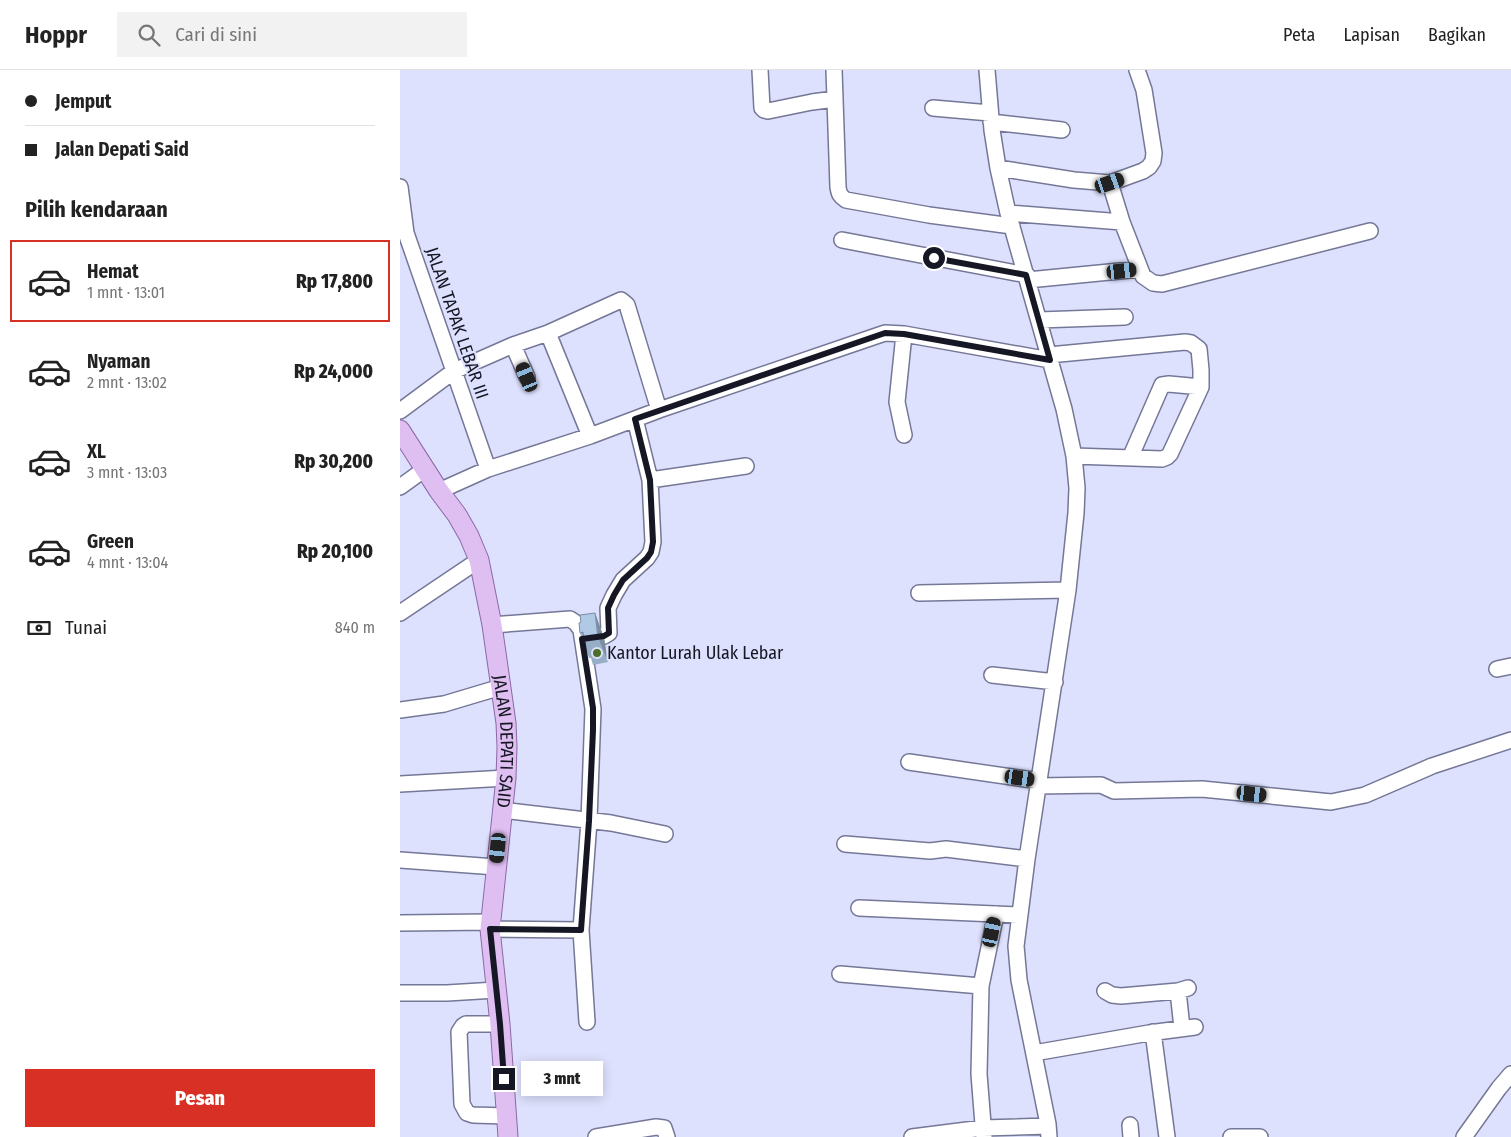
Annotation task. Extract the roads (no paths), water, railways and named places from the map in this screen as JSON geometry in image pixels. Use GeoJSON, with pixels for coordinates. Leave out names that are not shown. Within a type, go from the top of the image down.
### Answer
{"type":"FeatureCollection","features":[{"type":"Feature","properties":{"kind":"main road","name":"JALAN DEPATI SAID"},"geometry":{"type":"LineString","coordinates":[[400,430],[469,536],[479,560],[492,625],[506,723],[506,778],[490,926],[500,1024],[508,1137]]}},
{"type":"Feature","properties":{"kind":"street"},"geometry":{"type":"LineString","coordinates":[[760,70],[762,108],[764,110],[770,111],[835,99]]}},
{"type":"Feature","properties":{"kind":"street"},"geometry":{"type":"LineString","coordinates":[[834,70],[838,194],[846,200],[929,215],[1010,220],[1122,222]]}},
{"type":"Feature","properties":{"kind":"street"},"geometry":{"type":"LineString","coordinates":[[912,1137],[1048,1132],[1017,962],[1016,946],[1026,859],[1068,590],[1077,500],[1074,456],[1064,409],[1010,220],[998,168],[987,70]]}},
{"type":"Feature","properties":{"kind":"street"},"geometry":{"type":"LineString","coordinates":[[998,168],[1074,180],[1110,183],[1149,167],[1154,158],[1144,90],[1137,70]]}},
{"type":"Feature","properties":{"kind":"street"},"geometry":{"type":"LineString","coordinates":[[934,108],[1062,130]]}},
{"type":"Feature","properties":{"kind":"street"},"geometry":{"type":"LineString","coordinates":[[1110,183],[1122,222],[1143,276],[1153,283],[1162,284],[1370,231]]}},
{"type":"Feature","properties":{"kind":"street","name":"JALAN TAPAK LEBAR III"},"geometry":{"type":"LineString","coordinates":[[400,187],[406,232],[488,469]]}},
{"type":"Feature","properties":{"kind":"street"},"geometry":{"type":"LineString","coordinates":[[842,240],[1027,278],[1140,269]]}},
{"type":"Feature","properties":{"kind":"street"},"geometry":{"type":"LineString","coordinates":[[400,411],[454,371],[513,345],[548,333],[621,300],[627,305],[659,410]]}},
{"type":"Feature","properties":{"kind":"street"},"geometry":{"type":"LineString","coordinates":[[1039,320],[1125,317]]}},
{"type":"Feature","properties":{"kind":"street"},"geometry":{"type":"LineString","coordinates":[[548,333],[590,436]]}},
{"type":"Feature","properties":{"kind":"street"},"geometry":{"type":"LineString","coordinates":[[438,491],[488,469],[590,436],[659,410],[885,333],[904,334],[1049,358],[1185,342],[1191,343],[1199,349],[1200,387],[1167,458],[1074,456]]}},
{"type":"Feature","properties":{"kind":"street"},"geometry":{"type":"LineString","coordinates":[[904,334],[897,402],[904,436]]}},
{"type":"Feature","properties":{"kind":"street"},"geometry":{"type":"LineString","coordinates":[[513,345],[527,377]]}},
{"type":"Feature","properties":{"kind":"street"},"geometry":{"type":"LineString","coordinates":[[1130,458],[1162,386],[1168,384],[1200,387]]}},
{"type":"Feature","properties":{"kind":"street"},"geometry":{"type":"LineString","coordinates":[[582,639],[604,636],[609,633],[608,608],[614,595],[623,580],[651,552],[653,542],[650,480],[635,419]]}},
{"type":"Feature","properties":{"kind":"street"},"geometry":{"type":"LineString","coordinates":[[650,480],[746,466]]}},
{"type":"Feature","properties":{"kind":"street"},"geometry":{"type":"LineString","coordinates":[[400,486],[425,469]]}},
{"type":"Feature","properties":{"kind":"street"},"geometry":{"type":"LineString","coordinates":[[400,613],[479,560]]}},
{"type":"Feature","properties":{"kind":"street"},"geometry":{"type":"LineString","coordinates":[[919,593],[1068,590]]}},
{"type":"Feature","properties":{"kind":"street"},"geometry":{"type":"LineString","coordinates":[[492,625],[570,620],[579,626],[593,708],[589,821],[581,930],[587,1022]]}},
{"type":"Feature","properties":{"kind":"street"},"geometry":{"type":"LineString","coordinates":[[992,675],[1055,682]]}},
{"type":"Feature","properties":{"kind":"street"},"geometry":{"type":"LineString","coordinates":[[400,710],[444,704],[500,687]]}},
{"type":"Feature","properties":{"kind":"street"},"geometry":{"type":"LineString","coordinates":[[908,762],[1039,784],[1101,785],[1114,791],[1202,789],[1331,802],[1365,795],[1432,766],[1511,740]]}},
{"type":"Feature","properties":{"kind":"street"},"geometry":{"type":"LineString","coordinates":[[400,784],[506,778]]}},
{"type":"Feature","properties":{"kind":"street"},"geometry":{"type":"LineString","coordinates":[[502,810],[611,823],[665,834]]}},
{"type":"Feature","properties":{"kind":"street"},"geometry":{"type":"LineString","coordinates":[[845,844],[930,851],[946,849],[1026,859]]}},
{"type":"Feature","properties":{"kind":"street"},"geometry":{"type":"LineString","coordinates":[[400,860],[496,867]]}},
{"type":"Feature","properties":{"kind":"street"},"geometry":{"type":"LineString","coordinates":[[859,908],[1020,915]]}},
{"type":"Feature","properties":{"kind":"street"},"geometry":{"type":"LineString","coordinates":[[984,1133],[979,1074],[981,986],[996,914]]}},
{"type":"Feature","properties":{"kind":"street"},"geometry":{"type":"LineString","coordinates":[[400,923],[581,930]]}},
{"type":"Feature","properties":{"kind":"street"},"geometry":{"type":"LineString","coordinates":[[840,974],[981,986]]}},
{"type":"Feature","properties":{"kind":"street"},"geometry":{"type":"LineString","coordinates":[[400,993],[496,990]]}},
{"type":"Feature","properties":{"kind":"street"},"geometry":{"type":"LineString","coordinates":[[1034,1053],[1188,1028],[1183,990],[1121,996],[1112,995],[1105,991]]}},
{"type":"Feature","properties":{"kind":"street"},"geometry":{"type":"LineString","coordinates":[[500,1024],[466,1024],[459,1032],[462,1104],[467,1112],[474,1115],[506,1116]]}},
{"type":"Feature","properties":{"kind":"street"},"geometry":{"type":"LineString","coordinates":[[1154,1032],[1166,1137]]}},
{"type":"Feature","properties":{"kind":"street"},"geometry":{"type":"LineString","coordinates":[[1464,1137],[1511,1074]]}},
{"type":"Feature","properties":{"kind":"street"},"geometry":{"type":"LineString","coordinates":[[596,1137],[656,1126],[664,1128],[667,1137]]}},
{"type":"Feature","properties":{"kind":"street"},"geometry":{"type":"LineString","coordinates":[[1231,1137],[1260,1137]]}},
{"type":"Feature","properties":{"kind":"place","name":"Kantor Lurah Ulak Lebar"},"geometry":{"type":"Point","coordinates":[597,653]}}]}
